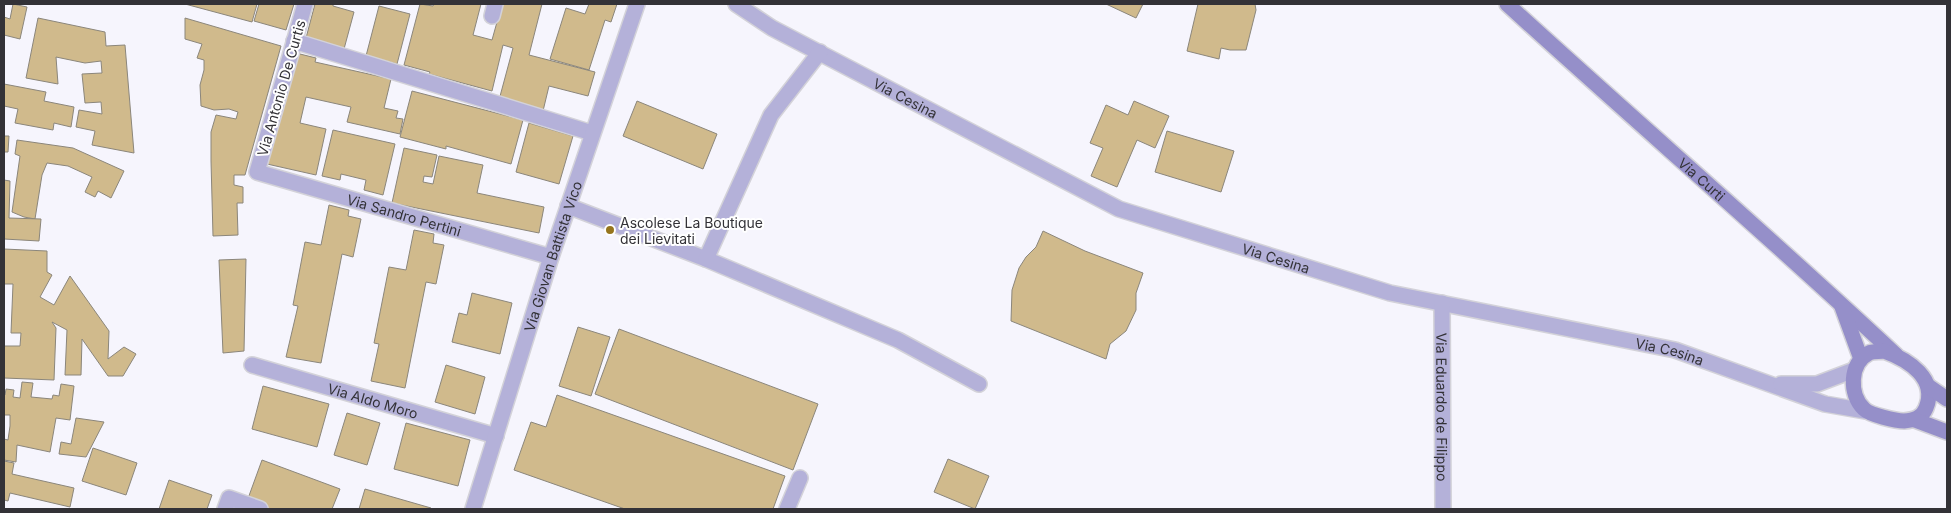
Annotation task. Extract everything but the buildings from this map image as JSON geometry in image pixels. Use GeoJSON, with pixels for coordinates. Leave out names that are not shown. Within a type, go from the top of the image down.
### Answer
{"type":"FeatureCollection","features":[{"type":"Feature","properties":{"kind":"main road","name":"Via Curti"},"geometry":{"type":"LineString","coordinates":[[1507,4],[1896,355]]}},
{"type":"Feature","properties":{"kind":"main road"},"geometry":{"type":"LineString","coordinates":[[1841,304],[1858,365],[1854,388],[1859,402],[1866,411],[1902,421],[1915,420],[1947,432]]}},
{"type":"Feature","properties":{"kind":"main road","name":"Via Cesina"},"geometry":{"type":"LineString","coordinates":[[1858,365],[1870,352],[1884,351],[1896,355],[1921,374],[1928,386]]}},
{"type":"Feature","properties":{"kind":"main road"},"geometry":{"type":"LineString","coordinates":[[1928,386],[1947,399]]}},
{"type":"Feature","properties":{"kind":"main road"},"geometry":{"type":"LineString","coordinates":[[1915,420],[1924,412],[1929,400],[1928,386]]}},
{"type":"Feature","properties":{"kind":"street","name":"Via Antonio De Curtis"},"geometry":{"type":"LineString","coordinates":[[257,172],[305,4]]}},
{"type":"Feature","properties":{"kind":"street","name":"Via Giovan Battista Vico"},"geometry":{"type":"LineString","coordinates":[[473,509],[551,257],[637,4]]}},
{"type":"Feature","properties":{"kind":"street","name":"Via Cesina"},"geometry":{"type":"LineString","coordinates":[[736,4],[772,28],[1119,209],[1390,293],[1675,350],[1770,384],[1818,384],[1858,365]]}},
{"type":"Feature","properties":{"kind":"street"},"geometry":{"type":"LineString","coordinates":[[294,41],[592,133]]}},
{"type":"Feature","properties":{"kind":"street"},"geometry":{"type":"LineString","coordinates":[[706,259],[771,115],[820,52]]}},
{"type":"Feature","properties":{"kind":"street","name":"Via Sandro Pertini"},"geometry":{"type":"LineString","coordinates":[[257,172],[551,257]]}},
{"type":"Feature","properties":{"kind":"street"},"geometry":{"type":"LineString","coordinates":[[568,206],[706,259],[898,340],[979,384]]}},
{"type":"Feature","properties":{"kind":"street","name":"Via Eduardo de Filippo"},"geometry":{"type":"LineString","coordinates":[[1442,303],[1443,509]]}},
{"type":"Feature","properties":{"kind":"street","name":"Via Aldo Moro"},"geometry":{"type":"LineString","coordinates":[[252,365],[496,436]]}},
{"type":"Feature","properties":{"kind":"street"},"geometry":{"type":"LineString","coordinates":[[1770,384],[1825,404],[1866,411]]}},
{"type":"Feature","properties":{"kind":"street"},"geometry":{"type":"LineString","coordinates":[[787,509],[800,478]]}},
{"type":"Feature","properties":{"kind":"street"},"geometry":{"type":"LineString","coordinates":[[227,504],[260,509]]}},
{"type":"Feature","properties":{"kind":"place","name":"Ascolese La Boutique dei Lievitati"},"geometry":{"type":"Point","coordinates":[610,230]}}]}
